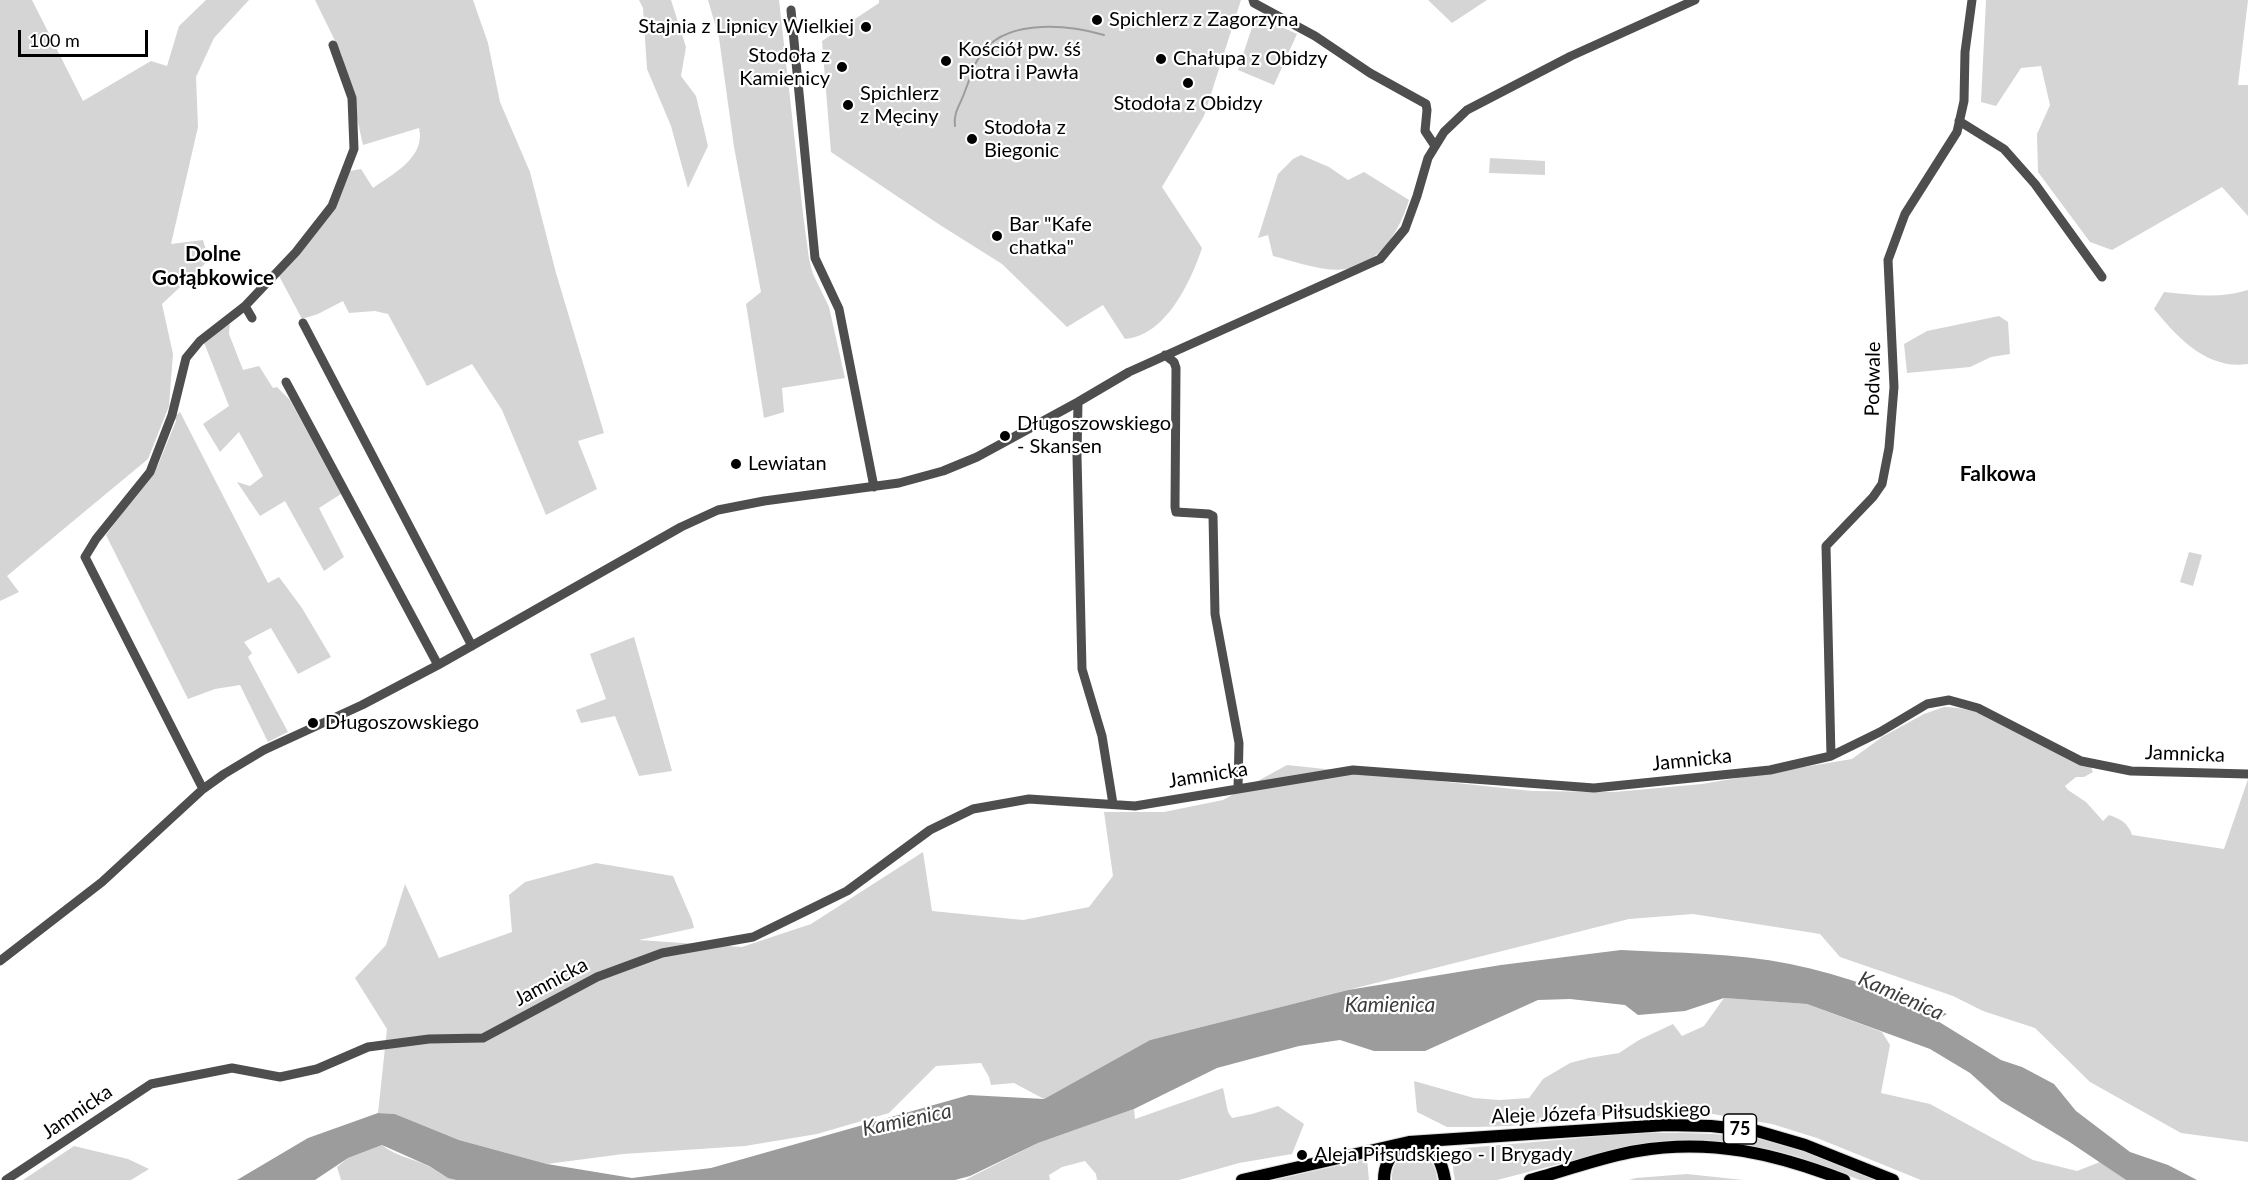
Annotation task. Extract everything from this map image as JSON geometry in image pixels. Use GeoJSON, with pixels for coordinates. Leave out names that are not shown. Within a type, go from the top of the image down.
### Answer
{"type":"FeatureCollection","features":[{"type":"Feature","properties":{"kind":"main road","name":"Aleje Józefa Piłsudskiego"},"geometry":{"type":"LineString","coordinates":[[1242,1180],[1409,1142],[1666,1125],[1711,1126],[1757,1131],[1806,1144],[1893,1180]]}},
{"type":"Feature","properties":{"kind":"main road"},"geometry":{"type":"LineString","coordinates":[[1384,1180],[1387,1161],[1400,1146],[1409,1142],[1420,1144],[1435,1153],[1445,1180]]}},
{"type":"Feature","properties":{"kind":"main road","name":"Aleje Józefa Piłsudskiego"},"geometry":{"type":"LineString","coordinates":[[1530,1180],[1603,1158],[1670,1146],[1711,1147],[1756,1152],[1808,1166],[1844,1180]]}},
{"type":"Feature","properties":{"kind":"street"},"geometry":{"type":"LineString","coordinates":[[1253,0],[1254,3],[1315,36],[1378,77],[1426,104],[1425,131],[1435,146]]}},
{"type":"Feature","properties":{"kind":"street"},"geometry":{"type":"LineString","coordinates":[[0,961],[102,882],[203,789],[264,750],[345,713],[438,665],[681,527],[718,510],[764,501],[904,482],[943,471],[977,457],[1129,372],[1380,259],[1405,229],[1428,158],[1435,146],[1444,132],[1467,110],[1571,56],[1695,0]]}},
{"type":"Feature","properties":{"kind":"street","name":"Podwale"},"geometry":{"type":"LineString","coordinates":[[1831,756],[1826,546],[1873,497],[1882,483],[1889,448],[1894,387],[1888,260],[1905,214],[1957,132],[1964,101],[1965,52],[1972,0]]}},
{"type":"Feature","properties":{"kind":"street"},"geometry":{"type":"LineString","coordinates":[[790,10],[815,258],[839,309],[874,487]]}},
{"type":"Feature","properties":{"kind":"street"},"geometry":{"type":"LineString","coordinates":[[203,789],[85,557],[96,539],[150,472],[172,415],[186,357],[200,341],[245,306],[296,252],[332,206],[354,149],[352,98],[333,45]]}},
{"type":"Feature","properties":{"kind":"street"},"geometry":{"type":"LineString","coordinates":[[1959,121],[2002,147],[2042,194],[2102,277]]}},
{"type":"Feature","properties":{"kind":"street"},"geometry":{"type":"LineString","coordinates":[[245,306],[252,318]]}},
{"type":"Feature","properties":{"kind":"street"},"geometry":{"type":"LineString","coordinates":[[303,324],[472,646]]}},
{"type":"Feature","properties":{"kind":"street"},"geometry":{"type":"LineString","coordinates":[[1165,355],[1174,362],[1176,368],[1176,512],[1213,516],[1215,614],[1239,743],[1238,788]]}},
{"type":"Feature","properties":{"kind":"street"},"geometry":{"type":"LineString","coordinates":[[286,382],[438,665]]}},
{"type":"Feature","properties":{"kind":"street"},"geometry":{"type":"LineString","coordinates":[[1078,402],[1077,456],[1082,669],[1102,736],[1113,804]]}},
{"type":"Feature","properties":{"kind":"street","name":"Jamnicka"},"geometry":{"type":"LineString","coordinates":[[6,1180],[151,1084],[232,1068],[280,1077],[317,1069],[368,1047],[429,1039],[483,1038],[597,977],[662,953],[753,937],[847,891],[930,830],[973,809],[1029,799],[1134,806],[1353,770],[1594,788],[1770,770],[1831,756],[1880,732],[1927,704],[1949,700],[1978,708],[2081,761],[2131,771],[2248,774]]}},
{"type":"Feature","properties":{"kind":"shaded area"},"geometry":{"type":"Polygon","coordinates":[[[0,0],[32,0],[83,101],[151,61],[167,66],[179,26],[206,0],[249,0],[214,38],[196,77],[198,127],[171,244],[203,240],[209,260],[162,304],[173,354],[169,406],[148,459],[7,576],[19,592],[0,601],[0,0]]]}},
{"type":"Feature","properties":{"kind":"shaded area"},"geometry":{"type":"Polygon","coordinates":[[[315,0],[473,0],[488,43],[500,102],[530,172],[556,273],[604,433],[578,441],[597,489],[546,515],[502,410],[472,364],[427,386],[388,314],[375,311],[349,313],[343,301],[318,314],[302,319],[278,274],[342,191],[350,171],[361,169],[373,188],[406,164],[418,148],[420,138],[419,128],[363,145],[341,53],[315,0]]]}},
{"type":"Feature","properties":{"kind":"shaded area"},"geometry":{"type":"Polygon","coordinates":[[[639,0],[671,0],[686,47],[681,76],[696,96],[708,146],[688,188],[671,126],[647,69],[643,8],[639,0]]]}},
{"type":"Feature","properties":{"kind":"shaded area"},"geometry":{"type":"Polygon","coordinates":[[[708,0],[779,0],[809,259],[813,274],[829,307],[845,378],[782,388],[784,412],[764,418],[746,304],[761,292],[734,147],[719,38],[708,0]]]}},
{"type":"Feature","properties":{"kind":"shaded area"},"geometry":{"type":"Polygon","coordinates":[[[879,0],[1241,0],[1204,116],[1162,187],[1202,248],[1184,291],[1175,305],[1153,328],[1140,336],[1125,339],[1103,305],[1067,327],[1002,264],[831,152],[822,41],[879,3],[879,0]]]}},
{"type":"Feature","properties":{"kind":"shaded area"},"geometry":{"type":"Polygon","coordinates":[[[1428,0],[1487,0],[1452,23],[1428,0]]]}},
{"type":"Feature","properties":{"kind":"shaded area"},"geometry":{"type":"Polygon","coordinates":[[[1986,0],[2248,0],[2238,85],[2248,85],[2248,216],[2222,187],[2112,250],[2090,242],[2038,172],[2037,134],[2050,105],[2041,66],[2021,68],[1996,106],[1981,102],[1986,0]]]}},
{"type":"Feature","properties":{"kind":"shaded area"},"geometry":{"type":"Polygon","coordinates":[[[1256,15],[1297,34],[1274,85],[1238,70],[1256,15]]]}},
{"type":"Feature","properties":{"kind":"shaded area"},"geometry":{"type":"Polygon","coordinates":[[[1301,155],[1329,167],[1348,180],[1364,172],[1409,200],[1400,223],[1387,244],[1369,260],[1346,269],[1319,268],[1273,256],[1268,235],[1258,238],[1278,174],[1293,159],[1301,155]]]}},
{"type":"Feature","properties":{"kind":"shaded area"},"geometry":{"type":"Polygon","coordinates":[[[1490,158],[1545,161],[1545,175],[1489,173],[1490,158]]]}},
{"type":"Feature","properties":{"kind":"shaded area"},"geometry":{"type":"Polygon","coordinates":[[[2248,290],[2248,364],[2233,365],[2219,362],[2195,350],[2173,331],[2154,309],[2164,292],[2217,295],[2248,290]]]}},
{"type":"Feature","properties":{"kind":"shaded area"},"geometry":{"type":"Polygon","coordinates":[[[1999,316],[2008,322],[2010,354],[1991,357],[1970,367],[1907,373],[1904,344],[1927,331],[1999,316]]]}},
{"type":"Feature","properties":{"kind":"shaded area"},"geometry":{"type":"Polygon","coordinates":[[[230,319],[229,334],[243,370],[259,366],[273,388],[277,387],[290,400],[341,494],[319,508],[344,557],[324,571],[285,501],[260,516],[237,482],[250,486],[263,476],[239,432],[220,452],[203,424],[229,406],[203,340],[230,319]]]}},
{"type":"Feature","properties":{"kind":"shaded area"},"geometry":{"type":"Polygon","coordinates":[[[180,412],[268,583],[279,577],[302,608],[331,657],[298,674],[271,628],[244,642],[252,653],[248,657],[288,732],[268,742],[240,685],[215,689],[188,699],[106,535],[158,465],[176,421],[174,417],[180,412]]]}},
{"type":"Feature","properties":{"kind":"shaded area"},"geometry":{"type":"Polygon","coordinates":[[[2189,552],[2202,555],[2193,586],[2180,582],[2189,552]]]}},
{"type":"Feature","properties":{"kind":"shaded area"},"geometry":{"type":"Polygon","coordinates":[[[634,637],[672,771],[639,776],[615,716],[581,723],[576,710],[606,699],[590,654],[634,637]]]}},
{"type":"Feature","properties":{"kind":"shaded area"},"geometry":{"type":"Polygon","coordinates":[[[1944,707],[1961,708],[1999,720],[2091,767],[2093,772],[2084,777],[2076,777],[2065,786],[2086,802],[2103,821],[2109,815],[2117,818],[2126,824],[2132,835],[2224,849],[2248,779],[2248,1142],[2181,1133],[2090,1082],[2035,1028],[1983,1011],[1953,996],[1840,957],[1820,934],[1693,914],[1629,919],[1150,1040],[1044,1099],[1014,1083],[991,1085],[981,1063],[936,1066],[889,1113],[817,1134],[745,1146],[623,1154],[547,1164],[459,1140],[395,1114],[378,1113],[387,1029],[355,978],[386,945],[405,884],[439,958],[512,932],[509,895],[525,882],[596,863],[673,876],[694,928],[639,940],[742,947],[811,924],[923,852],[932,911],[1023,920],[1089,907],[1113,876],[1104,812],[1164,812],[1223,800],[1287,765],[1532,791],[1614,792],[1702,784],[1852,759],[1882,737],[1924,714],[1944,707]]]}},
{"type":"Feature","properties":{"kind":"shaded area"},"geometry":{"type":"Polygon","coordinates":[[[1724,998],[1807,1004],[1882,1032],[1890,1045],[1881,1093],[1930,1104],[2033,1160],[2077,1171],[2100,1162],[2126,1180],[1921,1180],[1817,1138],[1772,1124],[1695,1111],[1653,1110],[1510,1126],[1475,1127],[1447,1127],[1417,1112],[1414,1081],[1474,1098],[1499,1100],[1529,1098],[1543,1079],[1570,1063],[1619,1053],[1639,1040],[1673,1024],[1682,1036],[1704,1026],[1724,998]]]}},
{"type":"Feature","properties":{"kind":"shaded area"},"geometry":{"type":"Polygon","coordinates":[[[1223,1088],[1228,1112],[1232,1118],[1278,1106],[1304,1124],[1292,1154],[1239,1163],[1179,1180],[1097,1180],[1096,1174],[1085,1161],[1062,1167],[1049,1175],[1050,1180],[965,1180],[1038,1143],[1134,1109],[1135,1119],[1223,1088]]]}},
{"type":"Feature","properties":{"kind":"shaded area"},"geometry":{"type":"Polygon","coordinates":[[[1637,1133],[1717,1134],[1757,1138],[1777,1142],[1827,1159],[1877,1180],[1860,1180],[1799,1157],[1769,1149],[1698,1140],[1660,1141],[1621,1148],[1497,1180],[1455,1180],[1453,1170],[1455,1157],[1466,1148],[1637,1133]]]}},
{"type":"Feature","properties":{"kind":"shaded area"},"geometry":{"type":"Polygon","coordinates":[[[382,1145],[392,1152],[456,1180],[341,1180],[337,1167],[348,1158],[382,1145]]]}},
{"type":"Feature","properties":{"kind":"shaded area"},"geometry":{"type":"Polygon","coordinates":[[[74,1146],[128,1159],[149,1169],[131,1180],[23,1180],[74,1146]]]}},
{"type":"Feature","properties":{"kind":"shaded area"},"geometry":{"type":"Polygon","coordinates":[[[1417,1154],[1430,1161],[1437,1174],[1437,1180],[1392,1180],[1396,1163],[1402,1157],[1417,1154]]]}},
{"type":"Feature","properties":{"kind":"shaded area"},"geometry":{"type":"Polygon","coordinates":[[[1367,1159],[1369,1180],[1274,1180],[1367,1159]]]}},
{"type":"Feature","properties":{"kind":"shaded area"},"geometry":{"type":"Polygon","coordinates":[[[1687,1174],[1743,1180],[1629,1180],[1636,1178],[1687,1174]]]}},
{"type":"Feature","properties":{"kind":"water","name":"Kamienica"},"geometry":{"type":"Polygon","coordinates":[[[1621,950],[1727,956],[1790,964],[1850,980],[1947,1014],[1936,1020],[2001,1060],[2022,1067],[2054,1084],[2076,1111],[2130,1152],[2168,1165],[2197,1180],[2126,1180],[2068,1141],[2001,1101],[1970,1073],[1930,1049],[1807,1004],[1724,998],[1685,1011],[1638,1015],[1625,1005],[1570,999],[1538,1000],[1425,1051],[1374,1051],[1340,1040],[1299,1046],[1217,1068],[1134,1109],[1038,1143],[970,1176],[955,1180],[456,1180],[382,1145],[348,1158],[315,1180],[237,1180],[308,1138],[378,1113],[395,1114],[459,1140],[547,1164],[632,1178],[711,1168],[969,1095],[1044,1099],[1150,1040],[1348,990],[1501,965],[1621,950]]]}},
{"type":"Feature","properties":{"kind":"waterway"},"geometry":{"type":"LineString","coordinates":[[955,126],[956,112],[975,64],[985,49],[996,39],[1025,29],[1042,27],[1074,29],[1104,35]]}},
{"type":"Feature","properties":{"kind":"place","name":"Spichlerz z Zagorzyna"},"geometry":{"type":"Point","coordinates":[1097,20]}},
{"type":"Feature","properties":{"kind":"place","name":"Stajnia z Lipnicy Wielkiej"},"geometry":{"type":"Point","coordinates":[866,27]}},
{"type":"Feature","properties":{"kind":"place","name":"Chałupa z Obidzy"},"geometry":{"type":"Point","coordinates":[1161,59]}},
{"type":"Feature","properties":{"kind":"place","name":"Kościół pw. śś Piotra i Pawła"},"geometry":{"type":"Point","coordinates":[946,61]}},
{"type":"Feature","properties":{"kind":"place","name":"Stodoła z Kamienicy"},"geometry":{"type":"Point","coordinates":[842,67]}},
{"type":"Feature","properties":{"kind":"place","name":"Stodoła z Obidzy"},"geometry":{"type":"Point","coordinates":[1188,83]}},
{"type":"Feature","properties":{"kind":"place","name":"Spichlerz z Męciny"},"geometry":{"type":"Point","coordinates":[848,105]}},
{"type":"Feature","properties":{"kind":"place","name":"Stodoła z Biegonic"},"geometry":{"type":"Point","coordinates":[972,139]}},
{"type":"Feature","properties":{"kind":"place","name":"Bar \"Kafe chatka\""},"geometry":{"type":"Point","coordinates":[997,236]}},
{"type":"Feature","properties":{"kind":"place","name":"Długoszowskiego - Skansen"},"geometry":{"type":"Point","coordinates":[1005,436]}},
{"type":"Feature","properties":{"kind":"place","name":"Lewiatan"},"geometry":{"type":"Point","coordinates":[736,464]}},
{"type":"Feature","properties":{"kind":"place","name":"Długoszowskiego"},"geometry":{"type":"Point","coordinates":[313,723]}},
{"type":"Feature","properties":{"kind":"place","name":"Aleja Piłsudskiego - I Brygady"},"geometry":{"type":"Point","coordinates":[1302,1155]}},
{"type":"Feature","properties":{"kind":"district","name":"Dolne Gołąbkowice"},"geometry":{"type":"Point","coordinates":[213,266]}},
{"type":"Feature","properties":{"kind":"district","name":"Falkowa"},"geometry":{"type":"Point","coordinates":[1998,474]}}]}
